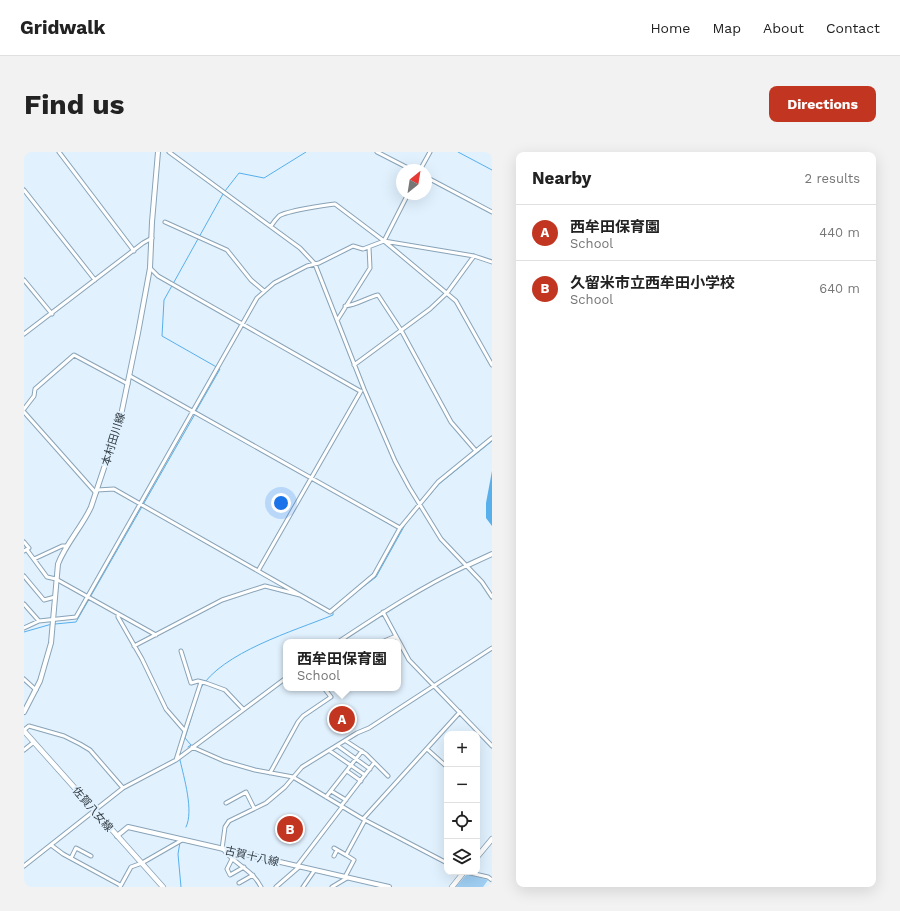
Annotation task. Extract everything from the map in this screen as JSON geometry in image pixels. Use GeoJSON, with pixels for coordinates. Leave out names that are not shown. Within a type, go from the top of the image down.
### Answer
{"type":"FeatureCollection","features":[{"type":"Feature","properties":{"kind":"main road","name":"本村田川線"},"geometry":{"type":"LineString","coordinates":[[24,712],[36,690],[44,669],[51,643],[58,564],[66,546],[85,520],[120,420],[130,376],[150,268],[158,152]]}},
{"type":"Feature","properties":{"kind":"main road"},"geometry":{"type":"LineString","coordinates":[[466,566],[492,554]]}},
{"type":"Feature","properties":{"kind":"main road","name":"佐賀八女線"},"geometry":{"type":"LineString","coordinates":[[24,730],[163,887]]}},
{"type":"Feature","properties":{"kind":"main road","name":"古賀十八線"},"geometry":{"type":"LineString","coordinates":[[117,836],[128,827],[298,866],[376,886],[389,887]]}},
{"type":"Feature","properties":{"kind":"main road"},"geometry":{"type":"LineString","coordinates":[[480,853],[492,839]]}},
{"type":"Feature","properties":{"kind":"main road"},"geometry":{"type":"LineString","coordinates":[[452,887],[462,875]]}},
{"type":"Feature","properties":{"kind":"street"},"geometry":{"type":"LineString","coordinates":[[59,152],[134,251]]}},
{"type":"Feature","properties":{"kind":"street"},"geometry":{"type":"LineString","coordinates":[[169,152],[300,248],[315,264],[338,318],[354,365],[394,460],[441,539],[482,582],[492,597]]}},
{"type":"Feature","properties":{"kind":"street"},"geometry":{"type":"LineString","coordinates":[[377,152],[400,164]]}},
{"type":"Feature","properties":{"kind":"street"},"geometry":{"type":"LineString","coordinates":[[423,164],[430,152]]}},
{"type":"Feature","properties":{"kind":"street"},"geometry":{"type":"LineString","coordinates":[[432,180],[492,212]]}},
{"type":"Feature","properties":{"kind":"street"},"geometry":{"type":"LineString","coordinates":[[24,190],[95,280]]}},
{"type":"Feature","properties":{"kind":"street"},"geometry":{"type":"LineString","coordinates":[[384,241],[405,200]]}},
{"type":"Feature","properties":{"kind":"street"},"geometry":{"type":"LineString","coordinates":[[271,226],[279,216],[304,210],[313,206],[335,204],[384,241],[456,301],[492,365]]}},
{"type":"Feature","properties":{"kind":"street"},"geometry":{"type":"LineString","coordinates":[[165,222],[228,250],[251,280],[264,291]]}},
{"type":"Feature","properties":{"kind":"street"},"geometry":{"type":"LineString","coordinates":[[24,334],[143,243],[152,238]]}},
{"type":"Feature","properties":{"kind":"street"},"geometry":{"type":"LineString","coordinates":[[24,628],[39,621],[76,617],[257,298],[274,283],[307,266],[315,264],[353,246],[359,248],[369,247],[384,241],[474,256],[492,262]]}},
{"type":"Feature","properties":{"kind":"street"},"geometry":{"type":"LineString","coordinates":[[338,318],[370,268],[369,247]]}},
{"type":"Feature","properties":{"kind":"street"},"geometry":{"type":"LineString","coordinates":[[354,365],[430,309],[447,292],[474,256]]}},
{"type":"Feature","properties":{"kind":"street"},"geometry":{"type":"LineString","coordinates":[[150,268],[158,276],[360,391]]}},
{"type":"Feature","properties":{"kind":"street"},"geometry":{"type":"LineString","coordinates":[[24,280],[52,314]]}},
{"type":"Feature","properties":{"kind":"street"},"geometry":{"type":"LineString","coordinates":[[345,306],[354,306],[368,298],[378,295],[401,330],[451,422],[476,451]]}},
{"type":"Feature","properties":{"kind":"street"},"geometry":{"type":"LineString","coordinates":[[24,408],[34,396],[35,389],[74,355],[128,384]]}},
{"type":"Feature","properties":{"kind":"street"},"geometry":{"type":"LineString","coordinates":[[130,376],[400,528]]}},
{"type":"Feature","properties":{"kind":"street"},"geometry":{"type":"LineString","coordinates":[[258,571],[360,391],[364,389]]}},
{"type":"Feature","properties":{"kind":"street"},"geometry":{"type":"LineString","coordinates":[[24,412],[96,491],[114,489],[330,612],[374,575],[400,528],[438,482],[492,438]]}},
{"type":"Feature","properties":{"kind":"street"},"geometry":{"type":"LineString","coordinates":[[24,542],[29,548],[25,550],[34,559],[47,577],[56,579],[88,596],[156,635]]}},
{"type":"Feature","properties":{"kind":"street"},"geometry":{"type":"LineString","coordinates":[[34,559],[62,546],[66,546]]}},
{"type":"Feature","properties":{"kind":"street"},"geometry":{"type":"LineString","coordinates":[[342,639],[383,612],[443,576],[466,566]]}},
{"type":"Feature","properties":{"kind":"street"},"geometry":{"type":"LineString","coordinates":[[24,576],[44,600],[55,597]]}},
{"type":"Feature","properties":{"kind":"street"},"geometry":{"type":"LineString","coordinates":[[134,646],[222,600],[265,586],[306,597]]}},
{"type":"Feature","properties":{"kind":"street"},"geometry":{"type":"LineString","coordinates":[[24,604],[39,621]]}},
{"type":"Feature","properties":{"kind":"street"},"geometry":{"type":"LineString","coordinates":[[383,612],[398,639]]}},
{"type":"Feature","properties":{"kind":"street"},"geometry":{"type":"LineString","coordinates":[[118,614],[118,617],[142,659],[166,709],[185,731]]}},
{"type":"Feature","properties":{"kind":"street"},"geometry":{"type":"LineString","coordinates":[[389,639],[396,636]]}},
{"type":"Feature","properties":{"kind":"street"},"geometry":{"type":"LineString","coordinates":[[401,645],[409,660],[492,746]]}},
{"type":"Feature","properties":{"kind":"street"},"geometry":{"type":"LineString","coordinates":[[262,887],[253,875],[223,849],[225,827],[228,821],[273,798],[302,767],[435,686],[492,648]]}},
{"type":"Feature","properties":{"kind":"street"},"geometry":{"type":"LineString","coordinates":[[181,651],[191,683],[201,682],[227,692],[243,709]]}},
{"type":"Feature","properties":{"kind":"street"},"geometry":{"type":"LineString","coordinates":[[24,680],[36,690]]}},
{"type":"Feature","properties":{"kind":"street"},"geometry":{"type":"LineString","coordinates":[[24,866],[123,788],[176,760],[283,680]]}},
{"type":"Feature","properties":{"kind":"street"},"geometry":{"type":"LineString","coordinates":[[176,760],[201,682]]}},
{"type":"Feature","properties":{"kind":"street"},"geometry":{"type":"LineString","coordinates":[[270,773],[298,722],[303,716],[331,697],[326,691]]}},
{"type":"Feature","properties":{"kind":"street"},"geometry":{"type":"LineString","coordinates":[[346,855],[364,819],[460,712]]}},
{"type":"Feature","properties":{"kind":"street"},"geometry":{"type":"LineString","coordinates":[[24,730],[29,726],[73,740],[90,750],[123,788]]}},
{"type":"Feature","properties":{"kind":"street"},"geometry":{"type":"LineString","coordinates":[[346,741],[362,751],[388,776]]}},
{"type":"Feature","properties":{"kind":"street"},"geometry":{"type":"LineString","coordinates":[[24,750],[34,742]]}},
{"type":"Feature","properties":{"kind":"street"},"geometry":{"type":"LineString","coordinates":[[338,746],[370,768]]}},
{"type":"Feature","properties":{"kind":"street"},"geometry":{"type":"LineString","coordinates":[[192,748],[224,761],[270,773],[293,777],[342,807],[444,861]]}},
{"type":"Feature","properties":{"kind":"street"},"geometry":{"type":"LineString","coordinates":[[427,749],[444,764]]}},
{"type":"Feature","properties":{"kind":"street"},"geometry":{"type":"LineString","coordinates":[[330,751],[365,775]]}},
{"type":"Feature","properties":{"kind":"street"},"geometry":{"type":"LineString","coordinates":[[326,797],[362,751]]}},
{"type":"Feature","properties":{"kind":"street"},"geometry":{"type":"LineString","coordinates":[[276,887],[298,866],[374,763]]}},
{"type":"Feature","properties":{"kind":"street"},"geometry":{"type":"LineString","coordinates":[[347,771],[360,781]]}},
{"type":"Feature","properties":{"kind":"street"},"geometry":{"type":"LineString","coordinates":[[331,791],[346,800]]}},
{"type":"Feature","properties":{"kind":"street"},"geometry":{"type":"LineString","coordinates":[[226,803],[246,792],[254,808]]}},
{"type":"Feature","properties":{"kind":"street"},"geometry":{"type":"LineString","coordinates":[[51,845],[120,886],[131,867],[142,863],[182,840]]}},
{"type":"Feature","properties":{"kind":"street"},"geometry":{"type":"LineString","coordinates":[[71,858],[76,848],[91,856]]}},
{"type":"Feature","properties":{"kind":"street"},"geometry":{"type":"LineString","coordinates":[[332,887],[346,878],[354,860],[336,849],[334,856]]}},
{"type":"Feature","properties":{"kind":"street"},"geometry":{"type":"LineString","coordinates":[[232,858],[227,869],[230,875],[244,867]]}},
{"type":"Feature","properties":{"kind":"street"},"geometry":{"type":"LineString","coordinates":[[303,887],[314,871]]}},
{"type":"Feature","properties":{"kind":"street"},"geometry":{"type":"LineString","coordinates":[[239,883],[253,875]]}},
{"type":"Feature","properties":{"kind":"street"},"geometry":{"type":"LineString","coordinates":[[479,875],[488,877],[492,880]]}},
{"type":"Feature","properties":{"kind":"shaded area"},"geometry":{"type":"Polygon","coordinates":[[[492,471],[492,526],[486,518],[486,503],[492,471]]]}},
{"type":"Feature","properties":{"kind":"shaded area"},"geometry":{"type":"Polygon","coordinates":[[[466,875],[488,880],[483,887],[456,887],[466,875]]]}},
{"type":"Feature","properties":{"kind":"waterway"},"geometry":{"type":"LineString","coordinates":[[225,191],[239,173],[264,178],[306,152]]}},
{"type":"Feature","properties":{"kind":"waterway"},"geometry":{"type":"LineString","coordinates":[[458,152],[492,170]]}},
{"type":"Feature","properties":{"kind":"waterway"},"geometry":{"type":"LineString","coordinates":[[196,411],[220,369],[162,336],[164,300],[223,194]]}},
{"type":"Feature","properties":{"kind":"waterway"},"geometry":{"type":"LineString","coordinates":[[55,624],[76,622],[195,414]]}},
{"type":"Feature","properties":{"kind":"waterway"},"geometry":{"type":"LineString","coordinates":[[417,510],[439,484],[492,441]]}},
{"type":"Feature","properties":{"kind":"waterway"},"geometry":{"type":"LineString","coordinates":[[351,596],[376,577],[406,523]]}},
{"type":"Feature","properties":{"kind":"waterway"},"geometry":{"type":"LineString","coordinates":[[200,689],[210,676],[241,654],[260,644],[333,615],[333,610]]}},
{"type":"Feature","properties":{"kind":"waterway"},"geometry":{"type":"LineString","coordinates":[[24,632],[52,624]]}},
{"type":"Feature","properties":{"kind":"waterway"},"geometry":{"type":"LineString","coordinates":[[188,747],[191,745],[185,738],[197,699]]}},
{"type":"Feature","properties":{"kind":"waterway"},"geometry":{"type":"LineString","coordinates":[[180,760],[189,804],[186,827]]}},
{"type":"Feature","properties":{"kind":"waterway"},"geometry":{"type":"LineString","coordinates":[[180,842],[178,854],[181,887]]}},
{"type":"Feature","properties":{"kind":"place","name":"西牟田保育園"},"geometry":{"type":"Point","coordinates":[342,719]}},
{"type":"Feature","properties":{"kind":"place","name":"久留米市立西牟田小学校"},"geometry":{"type":"Point","coordinates":[290,829]}}]}
